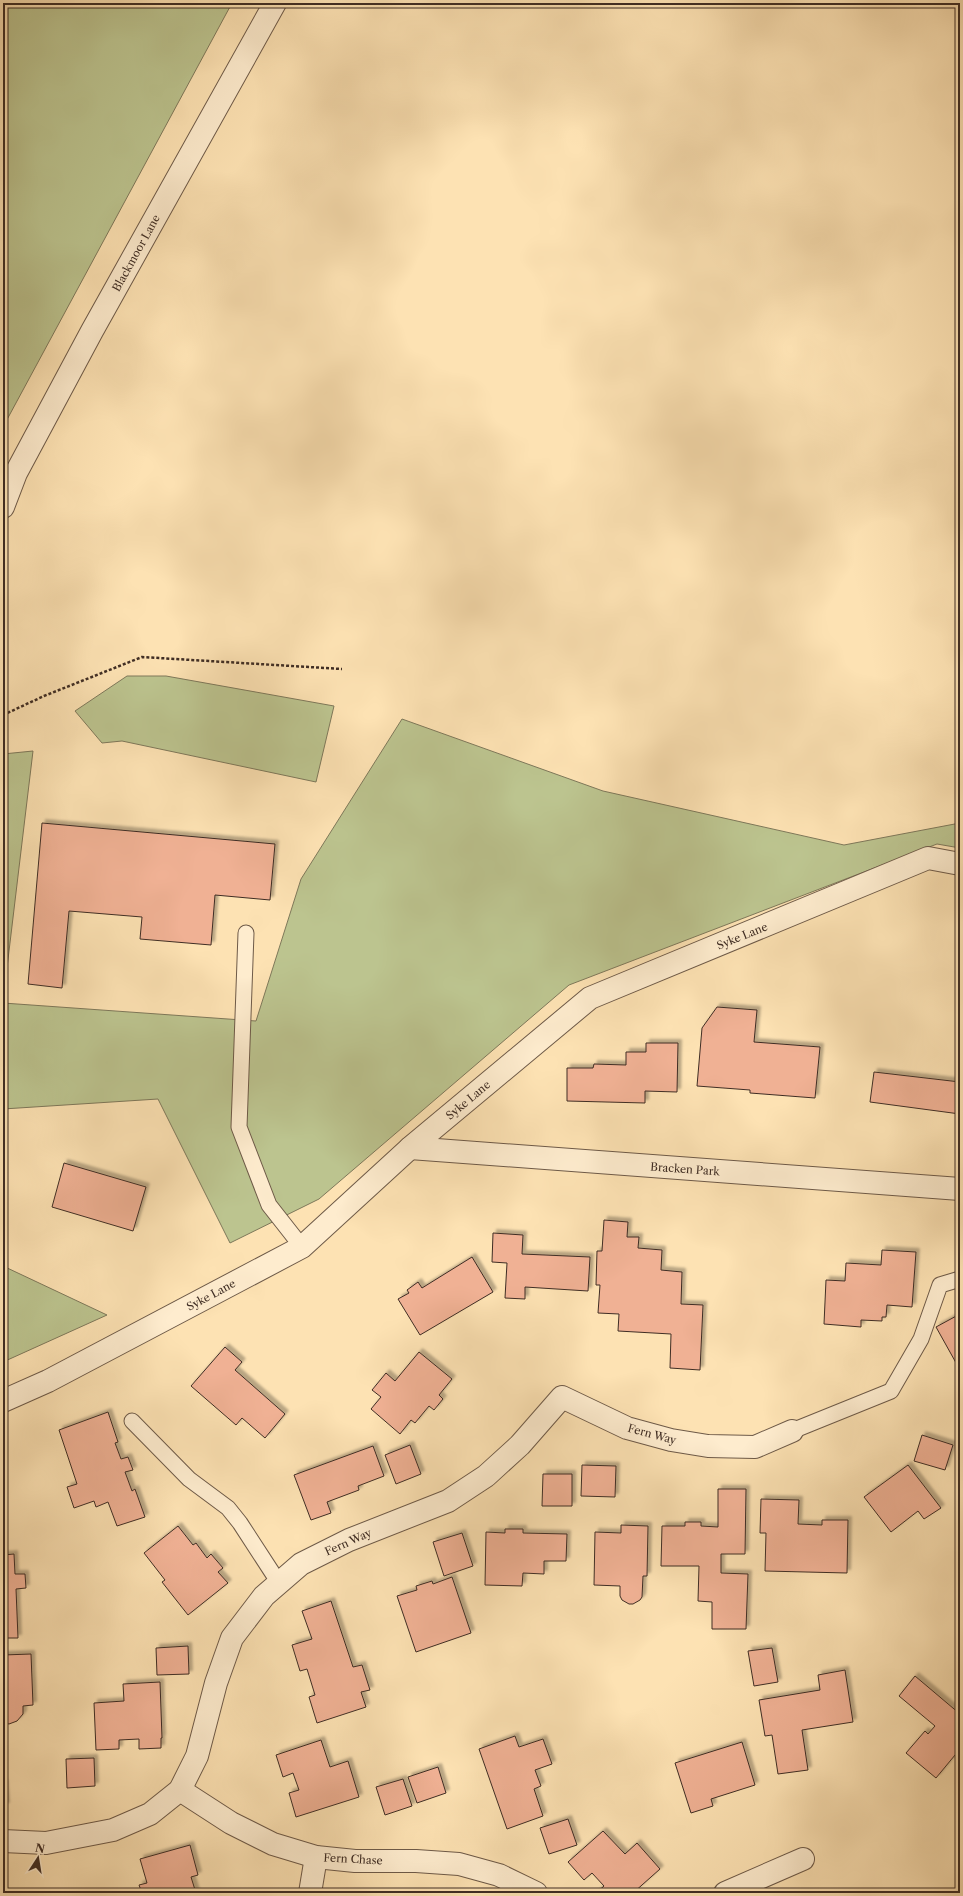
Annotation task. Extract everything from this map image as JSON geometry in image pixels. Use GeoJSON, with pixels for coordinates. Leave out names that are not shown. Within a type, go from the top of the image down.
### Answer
{"type":"FeatureCollection","features":[{"type":"Feature","properties":{"kind":"street","name":"Blackmoor Lane"},"geometry":{"type":"LineString","coordinates":[[3,507],[16,473],[92,331],[275,3]]}},
{"type":"Feature","properties":{"kind":"street","name":"Syke Lane"},"geometry":{"type":"LineString","coordinates":[[3,1401],[48,1380],[302,1247],[410,1148],[590,998],[928,858],[960,864]]}},
{"type":"Feature","properties":{"kind":"street","name":"Bracken Park"},"geometry":{"type":"LineString","coordinates":[[410,1148],[960,1189]]}},
{"type":"Feature","properties":{"kind":"street","name":"Fern Way"},"geometry":{"type":"LineString","coordinates":[[3,1841],[46,1843],[113,1830],[150,1814],[180,1790],[197,1756],[216,1683],[232,1638],[264,1596],[301,1564],[349,1540],[448,1501],[486,1476],[520,1445],[562,1397],[627,1428],[671,1440],[708,1446],[756,1446],[792,1431]]}},
{"type":"Feature","properties":{"kind":"street","name":"Fern Chase"},"geometry":{"type":"LineString","coordinates":[[180,1790],[231,1823],[273,1844],[316,1857],[355,1861],[416,1861],[459,1864],[500,1875],[536,1893]]}},
{"type":"Feature","properties":{"kind":"street"},"geometry":{"type":"LineString","coordinates":[[310,1893],[316,1857]]}},
{"type":"Feature","properties":{"kind":"street"},"geometry":{"type":"LineString","coordinates":[[725,1893],[803,1859]]}},
{"type":"Feature","properties":{"kind":"lane"},"geometry":{"type":"LineString","coordinates":[[246,933],[240,1127],[269,1205],[302,1247]]}},
{"type":"Feature","properties":{"kind":"lane"},"geometry":{"type":"LineString","coordinates":[[792,1431],[891,1391],[921,1339],[940,1285],[960,1279]]}},
{"type":"Feature","properties":{"kind":"lane"},"geometry":{"type":"LineString","coordinates":[[132,1420],[189,1479],[228,1508],[240,1523],[279,1583]]}},
{"type":"Feature","properties":{"kind":"path"},"geometry":{"type":"LineString","coordinates":[[3,715],[44,696],[142,657],[342,669]]}},
{"type":"Feature","properties":{"kind":"green space"},"geometry":{"type":"Polygon","coordinates":[[[3,3],[232,3],[3,427],[3,3]]]}},
{"type":"Feature","properties":{"kind":"green space"},"geometry":{"type":"Polygon","coordinates":[[[127,676],[166,676],[334,706],[316,782],[122,741],[102,743],[75,711],[127,676]]]}},
{"type":"Feature","properties":{"kind":"green space"},"geometry":{"type":"Polygon","coordinates":[[[402,719],[603,791],[844,845],[960,823],[960,848],[937,844],[569,985],[319,1199],[230,1243],[158,1099],[3,1109],[3,1003],[256,1021],[301,879],[402,719]]]}},
{"type":"Feature","properties":{"kind":"green space"},"geometry":{"type":"Polygon","coordinates":[[[33,751],[3,1001],[3,754],[33,751]]]}},
{"type":"Feature","properties":{"kind":"green space"},"geometry":{"type":"Polygon","coordinates":[[[3,1266],[107,1315],[3,1362],[3,1266]]]}},
{"type":"Feature","properties":{"kind":"building"},"geometry":{"type":"Polygon","coordinates":[[[42,823],[275,844],[270,900],[215,895],[211,945],[140,939],[142,917],[69,911],[62,988],[28,984],[42,823]]]}},
{"type":"Feature","properties":{"kind":"building"},"geometry":{"type":"Polygon","coordinates":[[[717,1007],[757,1010],[754,1042],[820,1047],[815,1098],[750,1093],[750,1090],[697,1086],[702,1028],[717,1007]]]}},
{"type":"Feature","properties":{"kind":"building"},"geometry":{"type":"Polygon","coordinates":[[[646,1043],[678,1043],[677,1092],[645,1091],[645,1103],[567,1101],[567,1068],[593,1068],[594,1064],[626,1065],[626,1052],[646,1052],[646,1043]]]}},
{"type":"Feature","properties":{"kind":"building"},"geometry":{"type":"Polygon","coordinates":[[[874,1072],[960,1082],[960,1114],[870,1102],[874,1072]]]}},
{"type":"Feature","properties":{"kind":"building"},"geometry":{"type":"Polygon","coordinates":[[[64,1163],[146,1187],[133,1231],[52,1207],[64,1163]]]}},
{"type":"Feature","properties":{"kind":"building"},"geometry":{"type":"Polygon","coordinates":[[[604,1220],[628,1222],[627,1237],[639,1237],[638,1248],[662,1250],[661,1270],[682,1272],[681,1304],[703,1305],[700,1370],[670,1368],[671,1334],[618,1331],[619,1314],[598,1313],[600,1285],[596,1285],[597,1251],[602,1251],[604,1220]]]}},
{"type":"Feature","properties":{"kind":"building"},"geometry":{"type":"Polygon","coordinates":[[[493,1233],[523,1235],[522,1254],[590,1257],[588,1291],[525,1287],[525,1299],[505,1298],[507,1263],[492,1262],[493,1233]]]}},
{"type":"Feature","properties":{"kind":"building"},"geometry":{"type":"Polygon","coordinates":[[[882,1250],[916,1252],[912,1307],[887,1305],[886,1317],[882,1317],[882,1321],[861,1320],[861,1327],[824,1324],[826,1280],[845,1281],[846,1263],[881,1265],[882,1250]]]}},
{"type":"Feature","properties":{"kind":"building"},"geometry":{"type":"Polygon","coordinates":[[[472,1257],[493,1292],[420,1335],[398,1299],[409,1293],[407,1290],[418,1282],[422,1288],[472,1257]]]}},
{"type":"Feature","properties":{"kind":"building"},"geometry":{"type":"Polygon","coordinates":[[[960,1314],[960,1370],[936,1327],[960,1314]]]}},
{"type":"Feature","properties":{"kind":"building"},"geometry":{"type":"Polygon","coordinates":[[[225,1347],[242,1362],[235,1370],[285,1414],[265,1438],[242,1418],[236,1425],[191,1386],[225,1347]]]}},
{"type":"Feature","properties":{"kind":"building"},"geometry":{"type":"Polygon","coordinates":[[[419,1352],[452,1379],[439,1395],[443,1399],[434,1410],[429,1406],[415,1423],[411,1420],[400,1434],[371,1409],[381,1397],[372,1390],[386,1373],[395,1381],[419,1352]]]}},
{"type":"Feature","properties":{"kind":"building"},"geometry":{"type":"Polygon","coordinates":[[[108,1412],[118,1442],[115,1443],[121,1459],[128,1457],[133,1470],[125,1472],[132,1491],[135,1489],[145,1517],[117,1526],[108,1502],[96,1507],[94,1501],[74,1508],[67,1487],[77,1484],[59,1430],[108,1412]]]}},
{"type":"Feature","properties":{"kind":"building"},"geometry":{"type":"Polygon","coordinates":[[[922,1435],[953,1445],[945,1470],[914,1461],[922,1435]]]}},
{"type":"Feature","properties":{"kind":"building"},"geometry":{"type":"Polygon","coordinates":[[[410,1445],[421,1474],[396,1484],[385,1455],[410,1445]]]}},
{"type":"Feature","properties":{"kind":"building"},"geometry":{"type":"Polygon","coordinates":[[[373,1446],[384,1476],[358,1486],[359,1490],[327,1502],[331,1513],[311,1520],[294,1475],[373,1446]]]}},
{"type":"Feature","properties":{"kind":"building"},"geometry":{"type":"Polygon","coordinates":[[[582,1465],[616,1466],[615,1497],[581,1496],[582,1465]]]}},
{"type":"Feature","properties":{"kind":"building"},"geometry":{"type":"Polygon","coordinates":[[[908,1465],[941,1508],[924,1519],[918,1511],[891,1532],[864,1497],[908,1465]]]}},
{"type":"Feature","properties":{"kind":"building"},"geometry":{"type":"Polygon","coordinates":[[[543,1474],[572,1474],[572,1506],[542,1506],[543,1474]]]}},
{"type":"Feature","properties":{"kind":"building"},"geometry":{"type":"Polygon","coordinates":[[[718,1489],[746,1489],[745,1554],[721,1554],[721,1573],[748,1574],[746,1629],[712,1629],[712,1602],[698,1601],[699,1566],[661,1566],[662,1526],[685,1526],[685,1522],[701,1522],[701,1526],[718,1527],[718,1489]]]}},
{"type":"Feature","properties":{"kind":"building"},"geometry":{"type":"Polygon","coordinates":[[[761,1499],[799,1500],[798,1524],[822,1525],[822,1520],[848,1520],[847,1573],[765,1571],[766,1533],[760,1533],[761,1499]]]}},
{"type":"Feature","properties":{"kind":"building"},"geometry":{"type":"Polygon","coordinates":[[[621,1525],[648,1526],[647,1576],[643,1576],[642,1597],[633,1604],[629,1604],[622,1600],[620,1596],[620,1586],[594,1585],[595,1532],[621,1533],[621,1525]]]}},
{"type":"Feature","properties":{"kind":"building"},"geometry":{"type":"Polygon","coordinates":[[[178,1526],[193,1545],[196,1543],[207,1558],[211,1554],[223,1568],[218,1572],[228,1583],[188,1615],[162,1582],[165,1580],[144,1553],[178,1526]]]}},
{"type":"Feature","properties":{"kind":"building"},"geometry":{"type":"Polygon","coordinates":[[[505,1529],[523,1529],[523,1533],[567,1534],[566,1561],[544,1561],[544,1574],[523,1573],[522,1586],[485,1585],[486,1532],[505,1533],[505,1529]]]}},
{"type":"Feature","properties":{"kind":"building"},"geometry":{"type":"Polygon","coordinates":[[[462,1533],[473,1566],[444,1576],[433,1542],[462,1533]]]}},
{"type":"Feature","properties":{"kind":"building"},"geometry":{"type":"Polygon","coordinates":[[[14,1554],[15,1574],[25,1574],[26,1588],[16,1589],[18,1638],[3,1638],[3,1555],[14,1554]]]}},
{"type":"Feature","properties":{"kind":"building"},"geometry":{"type":"Polygon","coordinates":[[[452,1577],[471,1633],[416,1652],[397,1596],[417,1590],[416,1586],[432,1581],[433,1584],[452,1577]]]}},
{"type":"Feature","properties":{"kind":"building"},"geometry":{"type":"Polygon","coordinates":[[[331,1601],[353,1667],[362,1665],[370,1690],[361,1692],[366,1707],[317,1723],[309,1697],[315,1695],[307,1669],[300,1671],[292,1645],[312,1639],[302,1611],[331,1601]]]}},
{"type":"Feature","properties":{"kind":"building"},"geometry":{"type":"Polygon","coordinates":[[[188,1646],[189,1674],[157,1675],[156,1648],[188,1646]]]}},
{"type":"Feature","properties":{"kind":"building"},"geometry":{"type":"Polygon","coordinates":[[[772,1648],[778,1682],[754,1686],[748,1651],[772,1648]]]}},
{"type":"Feature","properties":{"kind":"building"},"geometry":{"type":"Polygon","coordinates":[[[31,1654],[33,1705],[23,1706],[23,1714],[17,1721],[9,1724],[5,1723],[3,1721],[3,1655],[31,1654]]]}},
{"type":"Feature","properties":{"kind":"building"},"geometry":{"type":"Polygon","coordinates":[[[845,1670],[853,1722],[802,1730],[808,1770],[778,1774],[772,1735],[765,1736],[759,1700],[820,1690],[818,1675],[845,1670]]]}},
{"type":"Feature","properties":{"kind":"building"},"geometry":{"type":"Polygon","coordinates":[[[915,1676],[960,1714],[960,1749],[936,1778],[906,1753],[925,1731],[928,1734],[935,1726],[899,1696],[915,1676]]]}},
{"type":"Feature","properties":{"kind":"building"},"geometry":{"type":"Polygon","coordinates":[[[160,1682],[161,1748],[139,1749],[139,1739],[119,1740],[119,1749],[96,1750],[94,1703],[124,1701],[123,1684],[160,1682]]]}},
{"type":"Feature","properties":{"kind":"building"},"geometry":{"type":"Polygon","coordinates":[[[515,1736],[519,1747],[543,1739],[552,1764],[535,1770],[541,1786],[534,1789],[543,1816],[507,1829],[479,1749],[515,1736]]]}},
{"type":"Feature","properties":{"kind":"building"},"geometry":{"type":"Polygon","coordinates":[[[321,1740],[330,1767],[348,1761],[359,1797],[296,1817],[289,1793],[299,1790],[293,1773],[283,1777],[276,1755],[321,1740]]]}},
{"type":"Feature","properties":{"kind":"building"},"geometry":{"type":"Polygon","coordinates":[[[742,1742],[755,1785],[711,1799],[713,1806],[691,1813],[675,1763],[742,1742]]]}},
{"type":"Feature","properties":{"kind":"building"},"geometry":{"type":"Polygon","coordinates":[[[94,1758],[95,1786],[67,1788],[66,1759],[94,1758]]]}},
{"type":"Feature","properties":{"kind":"building"},"geometry":{"type":"Polygon","coordinates":[[[438,1767],[446,1793],[417,1803],[408,1777],[438,1767]]]}},
{"type":"Feature","properties":{"kind":"building"},"geometry":{"type":"Polygon","coordinates":[[[403,1779],[412,1806],[385,1815],[376,1787],[403,1779]]]}},
{"type":"Feature","properties":{"kind":"building"},"geometry":{"type":"Polygon","coordinates":[[[4,1783],[6,1806],[3,1806],[4,1783]]]}},
{"type":"Feature","properties":{"kind":"building"},"geometry":{"type":"Polygon","coordinates":[[[568,1819],[577,1845],[549,1854],[540,1828],[568,1819]]]}},
{"type":"Feature","properties":{"kind":"building"},"geometry":{"type":"Polygon","coordinates":[[[603,1831],[625,1854],[637,1843],[660,1869],[633,1893],[596,1893],[604,1886],[592,1873],[584,1880],[568,1862],[603,1831]]]}},
{"type":"Feature","properties":{"kind":"building"},"geometry":{"type":"Polygon","coordinates":[[[190,1845],[198,1875],[191,1877],[196,1893],[142,1893],[139,1885],[147,1883],[140,1859],[190,1845]]]}}]}
